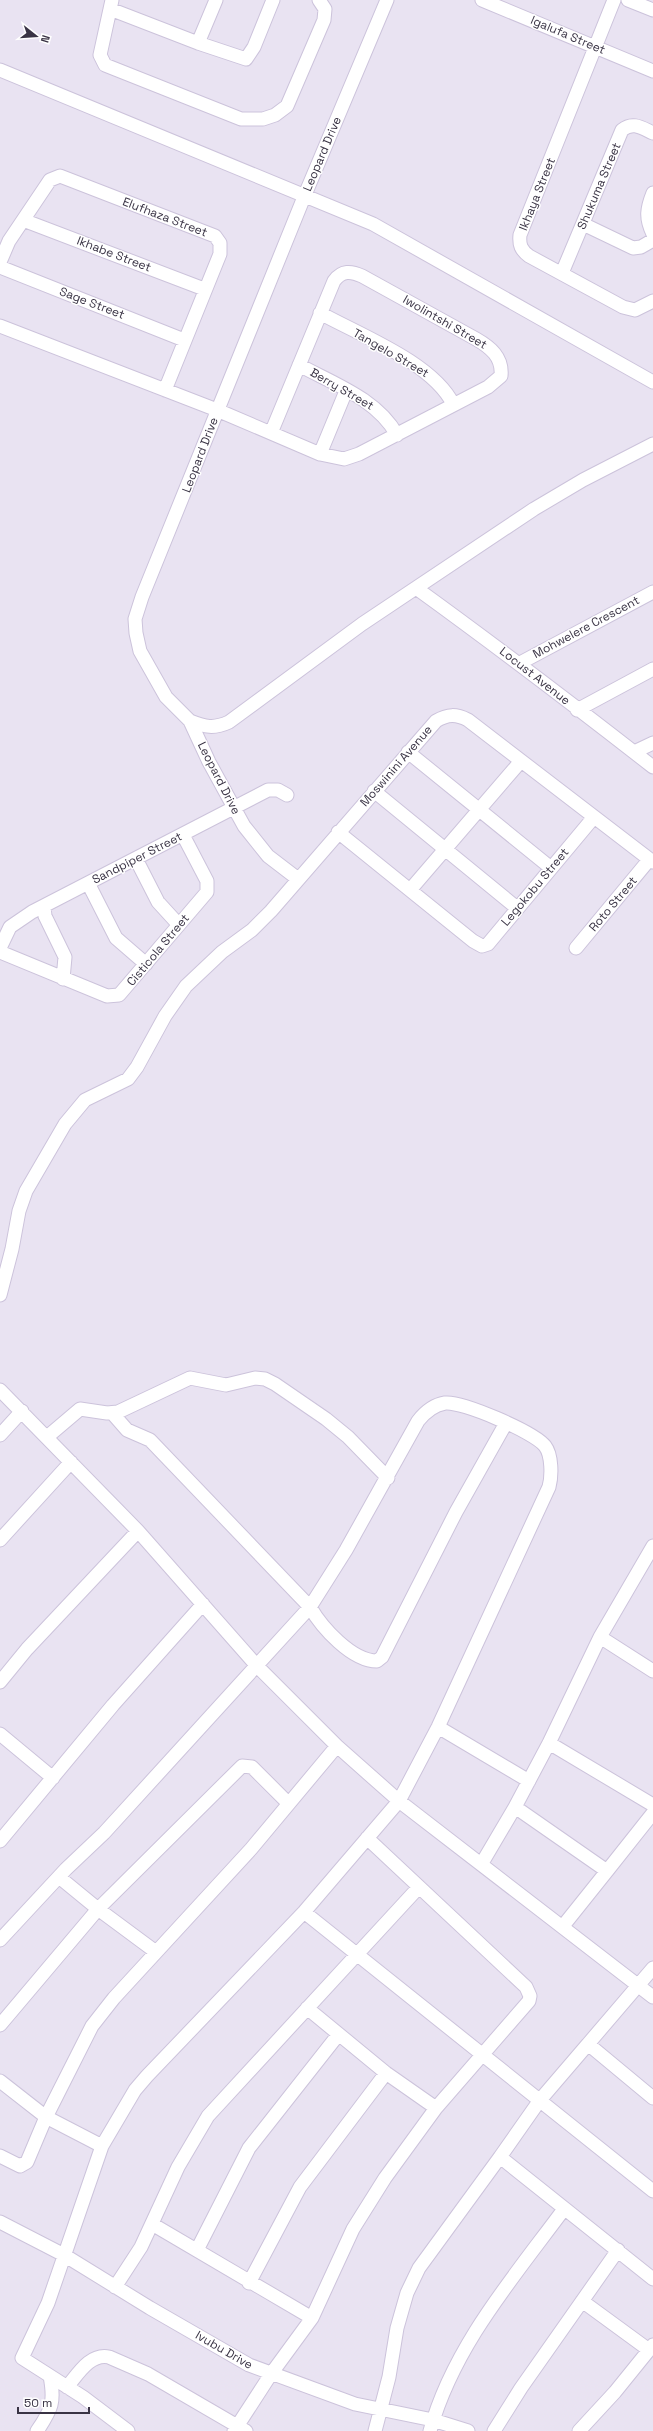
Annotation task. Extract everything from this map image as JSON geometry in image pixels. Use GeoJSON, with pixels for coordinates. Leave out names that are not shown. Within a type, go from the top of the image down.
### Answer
{"type":"FeatureCollection","features":[{"type":"Feature","properties":{"kind":"street"},"geometry":{"type":"LineString","coordinates":[[198,43],[216,0]]}},
{"type":"Feature","properties":{"kind":"street"},"geometry":{"type":"LineString","coordinates":[[273,0],[254,47],[246,59],[198,43],[111,5],[100,55],[105,65],[236,118],[255,120],[279,113],[290,101],[324,20],[325,8],[319,0]]}},
{"type":"Feature","properties":{"kind":"street","name":"Leopard Drive"},"geometry":{"type":"LineString","coordinates":[[298,879],[268,856],[257,844],[235,809],[209,762],[190,721],[166,697],[140,651],[135,619],[217,410],[304,197],[387,0]]}},
{"type":"Feature","properties":{"kind":"street","name":"Igalufa Street"},"geometry":{"type":"LineString","coordinates":[[482,0],[653,70]]}},
{"type":"Feature","properties":{"kind":"street","name":"Ikhaya Street"},"geometry":{"type":"LineString","coordinates":[[614,0],[520,235],[519,242],[524,252],[630,310],[640,308],[653,301]]}},
{"type":"Feature","properties":{"kind":"street"},"geometry":{"type":"LineString","coordinates":[[628,0],[653,10]]}},
{"type":"Feature","properties":{"kind":"street"},"geometry":{"type":"LineString","coordinates":[[0,70],[389,232],[653,382]]}},
{"type":"Feature","properties":{"kind":"street","name":"Shukuma Street"},"geometry":{"type":"LineString","coordinates":[[562,273],[622,130],[630,125],[636,125],[653,133]]}},
{"type":"Feature","properties":{"kind":"street","name":"Elufhaza Street"},"geometry":{"type":"LineString","coordinates":[[0,262],[9,241],[50,180],[60,176],[215,236],[219,240],[221,249],[165,390]]}},
{"type":"Feature","properties":{"kind":"street"},"geometry":{"type":"LineString","coordinates":[[653,193],[647,211],[648,224],[653,234]]}},
{"type":"Feature","properties":{"kind":"street","name":"Ikhabe Street"},"geometry":{"type":"LineString","coordinates":[[23,220],[204,289]]}},
{"type":"Feature","properties":{"kind":"street"},"geometry":{"type":"LineString","coordinates":[[583,224],[633,248],[641,247],[653,240]]}},
{"type":"Feature","properties":{"kind":"street","name":"Sage Street"},"geometry":{"type":"LineString","coordinates":[[0,267],[184,340]]}},
{"type":"Feature","properties":{"kind":"street","name":"Iwolintshi Street"},"geometry":{"type":"LineString","coordinates":[[217,410],[320,454],[334,458],[352,458],[488,387],[500,376],[500,362],[486,345],[379,284],[349,272],[339,274],[334,281],[320,313],[300,365],[271,432]]}},
{"type":"Feature","properties":{"kind":"street","name":"Tangelo Street"},"geometry":{"type":"LineString","coordinates":[[320,313],[426,372],[443,387],[453,404]]}},
{"type":"Feature","properties":{"kind":"street"},"geometry":{"type":"LineString","coordinates":[[0,326],[217,410]]}},
{"type":"Feature","properties":{"kind":"street","name":"Berry Street"},"geometry":{"type":"LineString","coordinates":[[300,365],[380,411],[397,434]]}},
{"type":"Feature","properties":{"kind":"street"},"geometry":{"type":"LineString","coordinates":[[320,454],[346,391]]}},
{"type":"Feature","properties":{"kind":"street"},"geometry":{"type":"LineString","coordinates":[[190,721],[204,727],[217,727],[229,722],[269,691],[416,588],[562,492],[653,444]]}},
{"type":"Feature","properties":{"kind":"street","name":"Locust Avenue"},"geometry":{"type":"LineString","coordinates":[[416,588],[520,663],[577,710],[653,767]]}},
{"type":"Feature","properties":{"kind":"street","name":"Mohwelere Crescent"},"geometry":{"type":"LineString","coordinates":[[520,663],[653,592]]}},
{"type":"Feature","properties":{"kind":"street"},"geometry":{"type":"LineString","coordinates":[[577,710],[653,669]]}},
{"type":"Feature","properties":{"kind":"street","name":"Moswinini Avenue"},"geometry":{"type":"LineString","coordinates":[[0,1295],[12,1249],[19,1212],[26,1191],[65,1124],[85,1100],[128,1079],[137,1067],[164,1016],[186,986],[222,952],[260,923],[436,721],[444,716],[454,715],[468,720],[651,861]]}},
{"type":"Feature","properties":{"kind":"street"},"geometry":{"type":"LineString","coordinates":[[634,752],[653,743]]}},
{"type":"Feature","properties":{"kind":"street"},"geometry":{"type":"LineString","coordinates":[[408,752],[551,868]]}},
{"type":"Feature","properties":{"kind":"street"},"geometry":{"type":"LineString","coordinates":[[338,832],[410,890],[521,761]]}},
{"type":"Feature","properties":{"kind":"street","name":"Sandpiper Street"},"geometry":{"type":"LineString","coordinates":[[0,948],[13,924],[88,883],[235,809],[268,790],[278,790],[287,795]]}},
{"type":"Feature","properties":{"kind":"street"},"geometry":{"type":"LineString","coordinates":[[374,791],[444,850],[517,908]]}},
{"type":"Feature","properties":{"kind":"street","name":"Legokobu Street"},"geometry":{"type":"LineString","coordinates":[[410,890],[473,941],[482,946],[488,944],[594,817]]}},
{"type":"Feature","properties":{"kind":"street","name":"Cisticola Street"},"geometry":{"type":"LineString","coordinates":[[0,952],[107,996],[113,997],[123,992],[203,897],[208,886],[205,876],[183,835]]}},
{"type":"Feature","properties":{"kind":"street"},"geometry":{"type":"LineString","coordinates":[[136,860],[158,902],[179,926]]}},
{"type":"Feature","properties":{"kind":"street","name":"Roto Street"},"geometry":{"type":"LineString","coordinates":[[576,948],[651,861]]}},
{"type":"Feature","properties":{"kind":"street"},"geometry":{"type":"LineString","coordinates":[[88,883],[116,938],[146,964]]}},
{"type":"Feature","properties":{"kind":"street"},"geometry":{"type":"LineString","coordinates":[[44,907],[45,916],[65,957],[63,979]]}},
{"type":"Feature","properties":{"kind":"street"},"geometry":{"type":"LineString","coordinates":[[47,1437],[80,1409],[113,1414],[190,1378],[226,1385],[255,1378],[265,1379],[275,1384],[326,1419],[348,1437],[388,1478]]}},
{"type":"Feature","properties":{"kind":"street"},"geometry":{"type":"LineString","coordinates":[[0,1390],[138,1532],[257,1666],[338,1746],[399,1801],[482,1863],[653,1997]]}},
{"type":"Feature","properties":{"kind":"street"},"geometry":{"type":"LineString","coordinates":[[0,1940],[59,1877],[104,1833],[310,1607],[388,1478],[418,1421],[427,1411],[437,1405],[446,1403],[463,1405],[537,1438],[546,1447],[550,1465],[550,1484],[438,1727],[399,1801],[304,1912],[146,2076],[135,2090],[102,2146],[48,2303],[22,2358],[67,2386],[128,2431]]}},
{"type":"Feature","properties":{"kind":"street"},"geometry":{"type":"LineString","coordinates":[[0,1435],[22,1411]]}},
{"type":"Feature","properties":{"kind":"street"},"geometry":{"type":"LineString","coordinates":[[113,1414],[127,1430],[150,1440],[310,1607],[327,1632],[367,1660],[377,1661],[382,1657],[456,1512],[506,1423]]}},
{"type":"Feature","properties":{"kind":"street"},"geometry":{"type":"LineString","coordinates":[[0,1540],[71,1462]]}},
{"type":"Feature","properties":{"kind":"street"},"geometry":{"type":"LineString","coordinates":[[0,1682],[27,1649],[138,1532]]}},
{"type":"Feature","properties":{"kind":"street"},"geometry":{"type":"LineString","coordinates":[[482,1863],[515,1807],[549,1743],[600,1637],[653,1546]]}},
{"type":"Feature","properties":{"kind":"street"},"geometry":{"type":"LineString","coordinates":[[0,1841],[140,1674],[203,1604]]}},
{"type":"Feature","properties":{"kind":"street"},"geometry":{"type":"LineString","coordinates":[[600,1637],[653,1671]]}},
{"type":"Feature","properties":{"kind":"street"},"geometry":{"type":"LineString","coordinates":[[438,1727],[529,1781]]}},
{"type":"Feature","properties":{"kind":"street"},"geometry":{"type":"LineString","coordinates":[[0,1734],[53,1778]]}},
{"type":"Feature","properties":{"kind":"street"},"geometry":{"type":"LineString","coordinates":[[549,1743],[653,1805]]}},
{"type":"Feature","properties":{"kind":"street"},"geometry":{"type":"LineString","coordinates":[[0,2156],[17,2165],[23,2165],[36,2143],[46,2117],[92,2026],[156,1952],[251,1849],[288,1803],[338,1746]]}},
{"type":"Feature","properties":{"kind":"street"},"geometry":{"type":"LineString","coordinates":[[0,2025],[98,1909],[242,1766],[252,1767],[288,1803]]}},
{"type":"Feature","properties":{"kind":"street"},"geometry":{"type":"LineString","coordinates":[[515,1807],[607,1871]]}},
{"type":"Feature","properties":{"kind":"street"},"geometry":{"type":"LineString","coordinates":[[563,1926],[653,1812]]}},
{"type":"Feature","properties":{"kind":"street"},"geometry":{"type":"LineString","coordinates":[[67,2386],[91,2360],[103,2355],[148,2374],[239,2429],[270,2374],[312,2318],[344,2248],[372,2198],[436,2108],[529,2000],[529,1990],[367,1838]]}},
{"type":"Feature","properties":{"kind":"street"},"geometry":{"type":"LineString","coordinates":[[59,1877],[98,1909],[156,1952]]}},
{"type":"Feature","properties":{"kind":"street"},"geometry":{"type":"LineString","coordinates":[[115,2287],[141,2247],[178,2167],[208,2116],[419,1887]]}},
{"type":"Feature","properties":{"kind":"street"},"geometry":{"type":"LineString","coordinates":[[304,1912],[653,2191]]}},
{"type":"Feature","properties":{"kind":"street"},"geometry":{"type":"LineString","coordinates":[[375,2431],[393,2360],[397,2328],[407,2293],[419,2268],[540,2100],[653,1968]]}},
{"type":"Feature","properties":{"kind":"street"},"geometry":{"type":"LineString","coordinates":[[307,2008],[386,2073],[436,2108]]}},
{"type":"Feature","properties":{"kind":"street"},"geometry":{"type":"LineString","coordinates":[[197,2250],[249,2148],[338,2035]]}},
{"type":"Feature","properties":{"kind":"street"},"geometry":{"type":"LineString","coordinates":[[588,2044],[653,2098]]}},
{"type":"Feature","properties":{"kind":"street"},"geometry":{"type":"LineString","coordinates":[[249,2283],[300,2187],[386,2073]]}},
{"type":"Feature","properties":{"kind":"street"},"geometry":{"type":"LineString","coordinates":[[0,2081],[46,2117],[102,2146]]}},
{"type":"Feature","properties":{"kind":"street"},"geometry":{"type":"LineString","coordinates":[[500,2156],[564,2209],[653,2279]]}},
{"type":"Feature","properties":{"kind":"street"},"geometry":{"type":"LineString","coordinates":[[432,2426],[449,2382],[479,2325],[564,2209]]}},
{"type":"Feature","properties":{"kind":"street","name":"Ivubu Drive"},"geometry":{"type":"LineString","coordinates":[[0,2222],[64,2255],[115,2287],[249,2365],[355,2404],[381,2410],[432,2426],[468,2431]]}},
{"type":"Feature","properties":{"kind":"street"},"geometry":{"type":"LineString","coordinates":[[152,2224],[249,2283],[312,2318]]}},
{"type":"Feature","properties":{"kind":"street"},"geometry":{"type":"LineString","coordinates":[[494,2431],[618,2250]]}},
{"type":"Feature","properties":{"kind":"street"},"geometry":{"type":"LineString","coordinates":[[579,2431],[615,2392],[651,2348],[582,2301]]}},
{"type":"Feature","properties":{"kind":"street"},"geometry":{"type":"LineString","coordinates":[[37,2431],[52,2404],[53,2392],[50,2376]]}}]}
